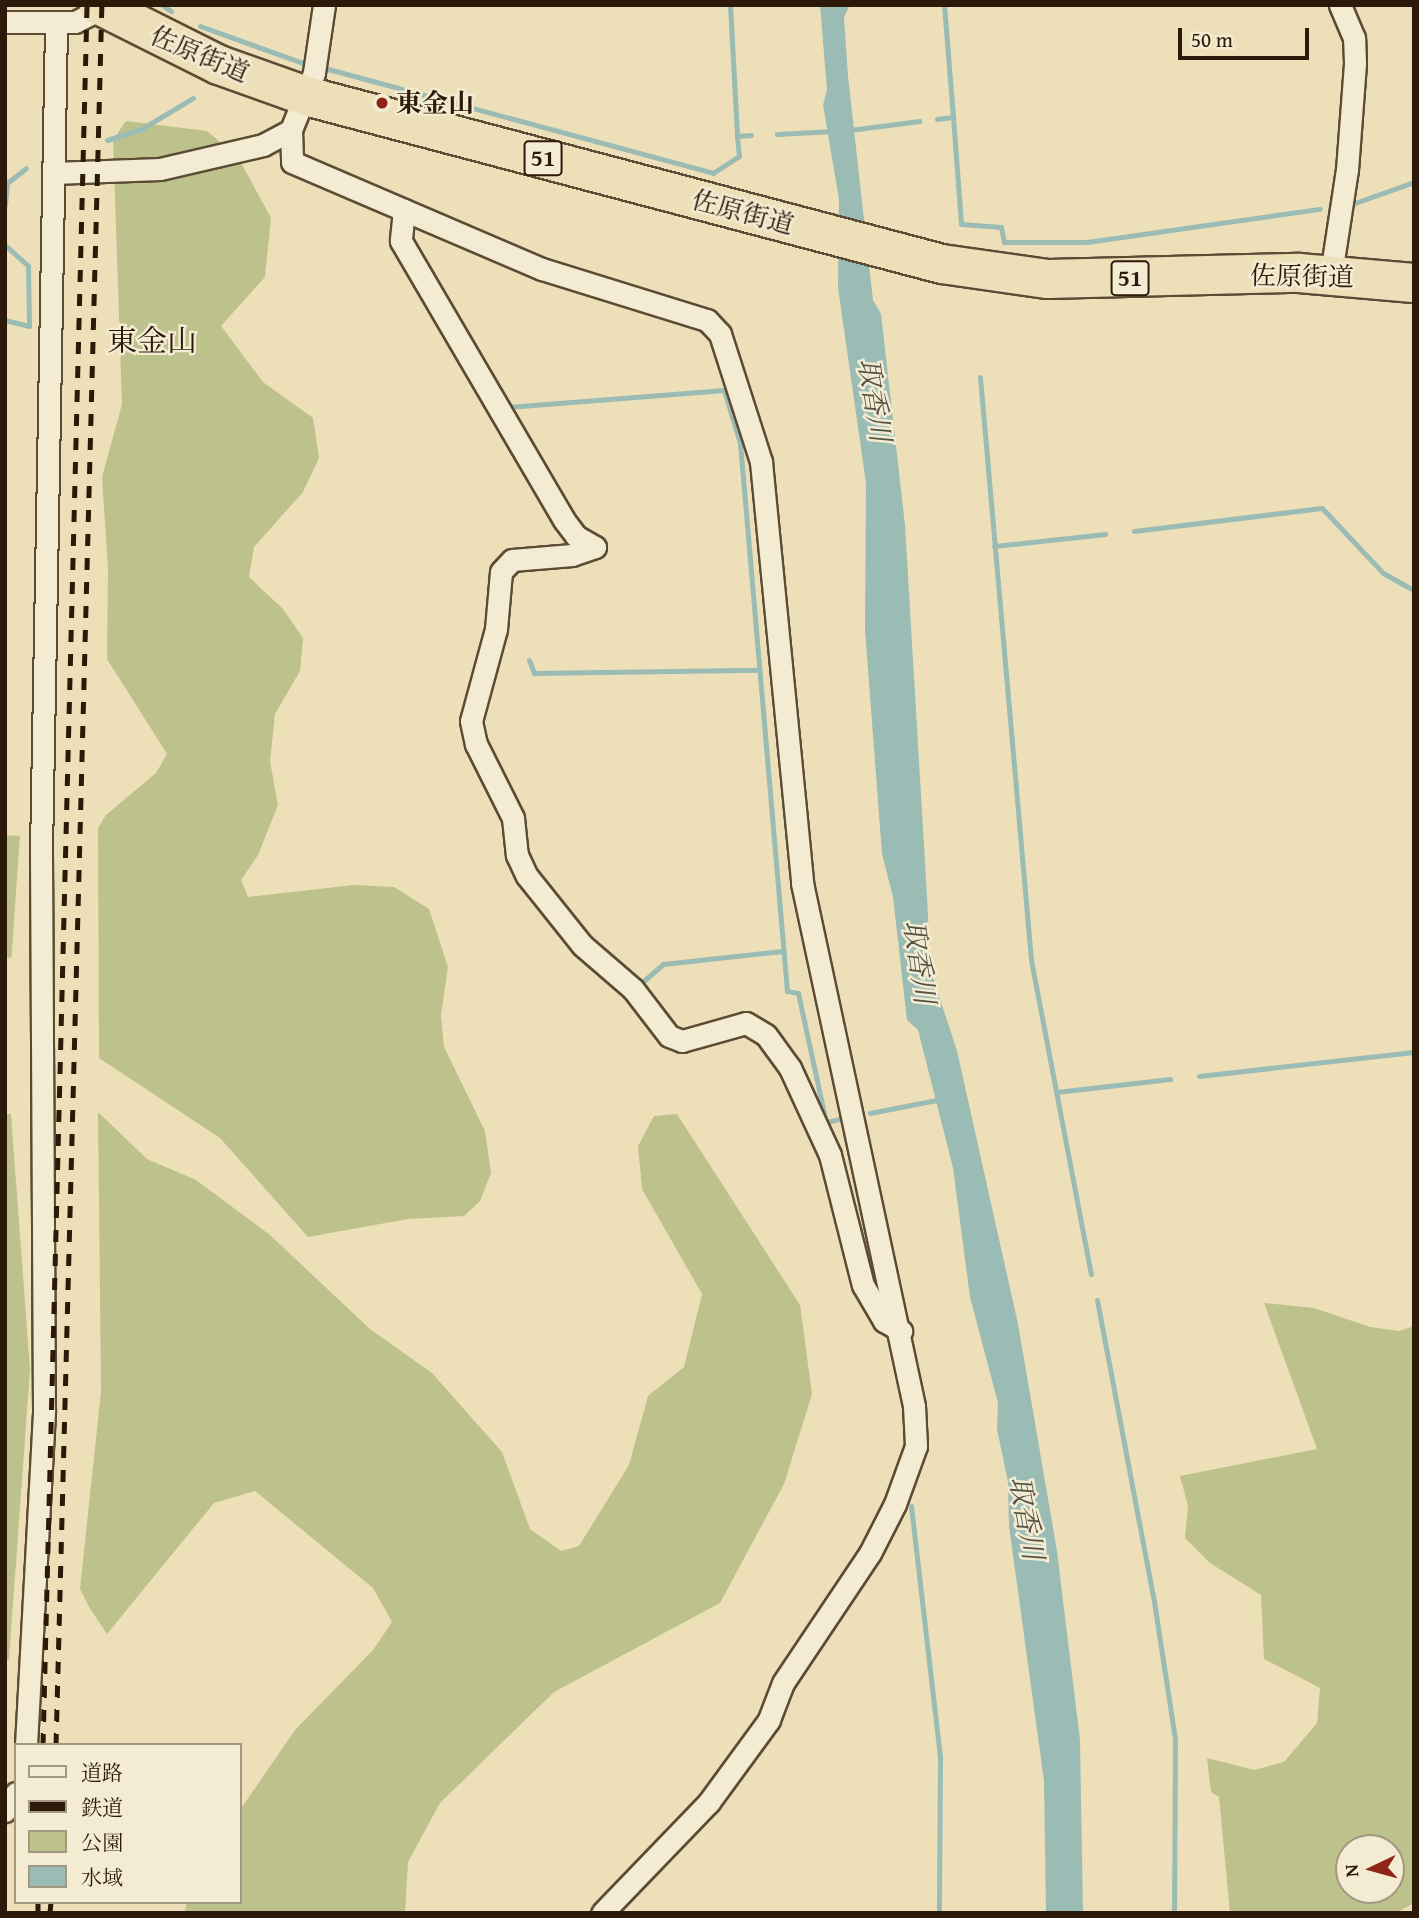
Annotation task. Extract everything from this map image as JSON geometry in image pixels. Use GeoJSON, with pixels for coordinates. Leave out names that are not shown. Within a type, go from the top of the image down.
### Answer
{"type":"FeatureCollection","features":[{"type":"Feature","properties":{"kind":"highway","name":"佐原街道"},"geometry":{"type":"LineString","coordinates":[[101,7],[219,65],[306,96],[931,261],[1048,279],[1331,274],[1414,283]]}},
{"type":"Feature","properties":{"kind":"street"},"geometry":{"type":"LineString","coordinates":[[324,5],[314,73],[291,130],[292,162],[542,269],[707,320],[720,334],[761,462],[792,815],[802,883],[901,1331],[916,1446],[889,1516],[783,1684],[769,1720],[746,1756],[700,1812],[602,1913]]}},
{"type":"Feature","properties":{"kind":"street"},"geometry":{"type":"LineString","coordinates":[[1331,274],[1347,170],[1355,63],[1354,38],[1340,5]]}},
{"type":"Feature","properties":{"kind":"street"},"geometry":{"type":"LineString","coordinates":[[5,22],[75,22],[101,7]]}},
{"type":"Feature","properties":{"kind":"street"},"geometry":{"type":"LineString","coordinates":[[26,1743],[44,1409],[41,866],[55,23]]}},
{"type":"Feature","properties":{"kind":"street"},"geometry":{"type":"LineString","coordinates":[[53,173],[160,169],[263,145],[291,130]]}},
{"type":"Feature","properties":{"kind":"street"},"geometry":{"type":"LineString","coordinates":[[404,210],[401,241],[564,520],[576,536],[595,547],[572,555],[512,560],[501,572],[496,629],[471,721],[476,744],[513,818],[517,855],[527,876],[582,945],[633,989],[669,1036],[682,1041],[746,1023],[766,1035],[790,1068],[830,1155],[863,1285],[884,1321],[901,1331]]}},
{"type":"Feature","properties":{"kind":"green space"},"geometry":{"type":"Polygon","coordinates":[[[126,121],[207,131],[238,157],[271,218],[265,277],[221,326],[263,382],[313,418],[319,458],[303,492],[254,547],[249,577],[283,609],[303,638],[300,671],[275,714],[270,761],[278,805],[258,855],[241,880],[248,897],[354,885],[394,887],[429,909],[448,967],[441,1015],[444,1047],[485,1131],[491,1173],[480,1201],[464,1216],[408,1219],[308,1237],[220,1138],[99,1058],[98,828],[106,815],[156,773],[167,754],[107,659],[108,567],[102,477],[122,404],[113,140],[126,121]]]}},
{"type":"Feature","properties":{"kind":"green space"},"geometry":{"type":"Polygon","coordinates":[[[5,835],[20,836],[11,958],[5,957],[5,835]]]}},
{"type":"Feature","properties":{"kind":"green space"},"geometry":{"type":"Polygon","coordinates":[[[98,1112],[147,1159],[196,1180],[270,1235],[370,1329],[432,1373],[502,1452],[530,1529],[561,1551],[579,1546],[629,1465],[648,1396],[684,1367],[702,1294],[642,1189],[638,1146],[654,1116],[677,1114],[800,1305],[812,1394],[784,1484],[720,1603],[554,1692],[440,1803],[408,1862],[405,1913],[184,1913],[186,1904],[242,1904],[242,1807],[295,1730],[373,1650],[392,1622],[373,1588],[255,1491],[214,1503],[107,1634],[80,1589],[101,1391],[98,1112]]]}},
{"type":"Feature","properties":{"kind":"green space"},"geometry":{"type":"Polygon","coordinates":[[[5,1114],[11,1114],[30,1370],[9,1659],[5,1661],[5,1114]]]}},
{"type":"Feature","properties":{"kind":"green space"},"geometry":{"type":"Polygon","coordinates":[[[1264,1303],[1314,1308],[1370,1327],[1399,1331],[1414,1326],[1414,1903],[1396,1913],[1230,1913],[1219,1797],[1211,1792],[1207,1758],[1254,1770],[1284,1762],[1317,1723],[1320,1688],[1264,1659],[1261,1595],[1210,1563],[1185,1538],[1188,1506],[1180,1476],[1317,1449],[1264,1303]]]}},
{"type":"Feature","properties":{"kind":"water","name":"取香川"},"geometry":{"type":"Polygon","coordinates":[[[820,5],[849,7],[844,17],[848,76],[873,300],[881,314],[905,525],[929,936],[924,950],[957,1051],[1018,1324],[1057,1551],[1080,1740],[1083,1913],[1046,1913],[1044,1781],[1009,1526],[1008,1482],[997,1429],[998,1403],[970,1297],[953,1168],[918,1030],[907,1020],[893,897],[882,854],[865,630],[866,483],[838,288],[839,199],[823,105],[827,90],[820,5]]]}},
{"type":"Feature","properties":{"kind":"waterway"},"geometry":{"type":"LineString","coordinates":[[162,5],[171,11]]}},
{"type":"Feature","properties":{"kind":"waterway"},"geometry":{"type":"LineString","coordinates":[[730,5],[737,136]]}},
{"type":"Feature","properties":{"kind":"waterway"},"geometry":{"type":"LineString","coordinates":[[944,5],[953,117]]}},
{"type":"Feature","properties":{"kind":"waterway"},"geometry":{"type":"LineString","coordinates":[[200,26],[303,63]]}},
{"type":"Feature","properties":{"kind":"waterway"},"geometry":{"type":"LineString","coordinates":[[328,69],[713,173],[739,156],[737,136],[751,135]]}},
{"type":"Feature","properties":{"kind":"waterway"},"geometry":{"type":"LineString","coordinates":[[107,140],[143,128],[193,98]]}},
{"type":"Feature","properties":{"kind":"waterway"},"geometry":{"type":"LineString","coordinates":[[937,119],[953,117],[961,224],[1001,227],[1004,242],[1087,242],[1320,209]]}},
{"type":"Feature","properties":{"kind":"waterway"},"geometry":{"type":"LineString","coordinates":[[850,130],[919,121]]}},
{"type":"Feature","properties":{"kind":"waterway"},"geometry":{"type":"LineString","coordinates":[[777,134],[833,131]]}},
{"type":"Feature","properties":{"kind":"waterway"},"geometry":{"type":"LineString","coordinates":[[5,205],[7,183],[26,168]]}},
{"type":"Feature","properties":{"kind":"waterway"},"geometry":{"type":"LineString","coordinates":[[1352,204],[1414,182]]}},
{"type":"Feature","properties":{"kind":"waterway"},"geometry":{"type":"LineString","coordinates":[[5,245],[28,266],[29,326],[5,320]]}},
{"type":"Feature","properties":{"kind":"waterway"},"geometry":{"type":"LineString","coordinates":[[980,377],[1031,960],[1091,1274]]}},
{"type":"Feature","properties":{"kind":"waterway"},"geometry":{"type":"LineString","coordinates":[[508,407],[724,390],[740,443],[787,991],[798,993],[826,1122],[839,1119]]}},
{"type":"Feature","properties":{"kind":"waterway"},"geometry":{"type":"LineString","coordinates":[[1134,531],[1322,508],[1383,573],[1414,590]]}},
{"type":"Feature","properties":{"kind":"waterway"},"geometry":{"type":"LineString","coordinates":[[994,546],[1105,534]]}},
{"type":"Feature","properties":{"kind":"waterway"},"geometry":{"type":"LineString","coordinates":[[529,660],[534,673],[759,670]]}},
{"type":"Feature","properties":{"kind":"waterway"},"geometry":{"type":"LineString","coordinates":[[639,985],[663,964],[783,951]]}},
{"type":"Feature","properties":{"kind":"waterway"},"geometry":{"type":"LineString","coordinates":[[1199,1076],[1414,1052]]}},
{"type":"Feature","properties":{"kind":"waterway"},"geometry":{"type":"LineString","coordinates":[[1056,1092],[1170,1079]]}},
{"type":"Feature","properties":{"kind":"waterway"},"geometry":{"type":"LineString","coordinates":[[870,1113],[942,1099]]}},
{"type":"Feature","properties":{"kind":"waterway"},"geometry":{"type":"LineString","coordinates":[[1097,1300],[1153,1595],[1175,1738],[1174,1913]]}},
{"type":"Feature","properties":{"kind":"waterway"},"geometry":{"type":"LineString","coordinates":[[911,1506],[940,1758],[939,1913]]}},
{"type":"Feature","properties":{"kind":"railway"},"geometry":{"type":"LineString","coordinates":[[43,1743],[87,5]]}},
{"type":"Feature","properties":{"kind":"railway"},"geometry":{"type":"LineString","coordinates":[[56,1743],[102,5]]}},
{"type":"Feature","properties":{"kind":"railway"},"geometry":{"type":"LineString","coordinates":[[38,1904],[38,1913]]}},
{"type":"Feature","properties":{"kind":"railway"},"geometry":{"type":"LineString","coordinates":[[50,1913],[51,1904]]}},
{"type":"Feature","properties":{"kind":"place","name":"東金山"},"geometry":{"type":"Point","coordinates":[382,103]}},
{"type":"Feature","properties":{"kind":"district","name":"東金山"},"geometry":{"type":"Point","coordinates":[152,340]}}]}
